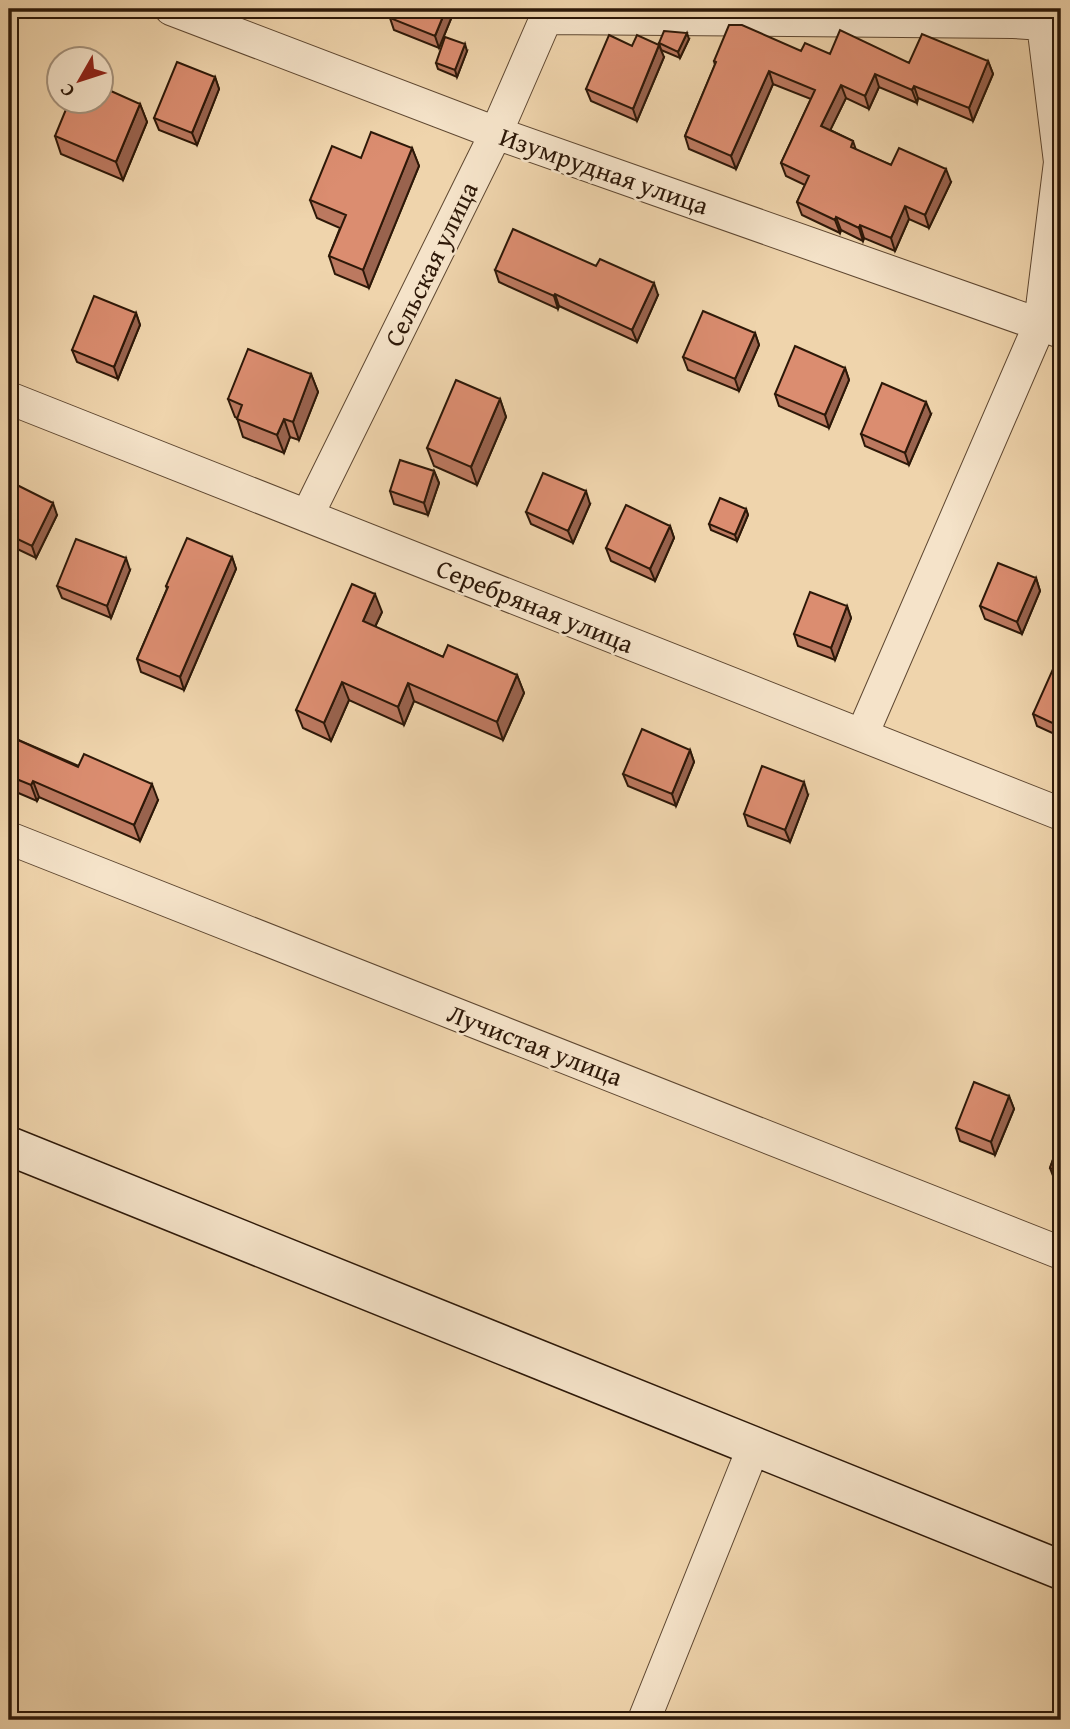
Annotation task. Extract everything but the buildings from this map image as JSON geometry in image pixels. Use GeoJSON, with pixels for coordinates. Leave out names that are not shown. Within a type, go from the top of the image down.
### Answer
{"type":"FeatureCollection","features":[{"type":"Feature","properties":{"kind":"main road"},"geometry":{"type":"LineString","coordinates":[[9,1146],[1061,1570]]}},
{"type":"Feature","properties":{"kind":"street","name":"Изумрудная улица"},"geometry":{"type":"LineString","coordinates":[[171,9],[496,133],[1051,328]]}},
{"type":"Feature","properties":{"kind":"street","name":"Сельская улица"},"geometry":{"type":"LineString","coordinates":[[307,516],[496,133],[546,13]]}},
{"type":"Feature","properties":{"kind":"street"},"geometry":{"type":"LineString","coordinates":[[546,13],[1049,21],[1060,162],[1051,328],[862,735]]}},
{"type":"Feature","properties":{"kind":"street","name":"Серебряная улица"},"geometry":{"type":"LineString","coordinates":[[9,398],[1061,814]]}},
{"type":"Feature","properties":{"kind":"street","name":"Лучистая улица"},"geometry":{"type":"LineString","coordinates":[[9,838],[1061,1253]]}},
{"type":"Feature","properties":{"kind":"street"},"geometry":{"type":"LineString","coordinates":[[644,1720],[754,1446]]}}]}
